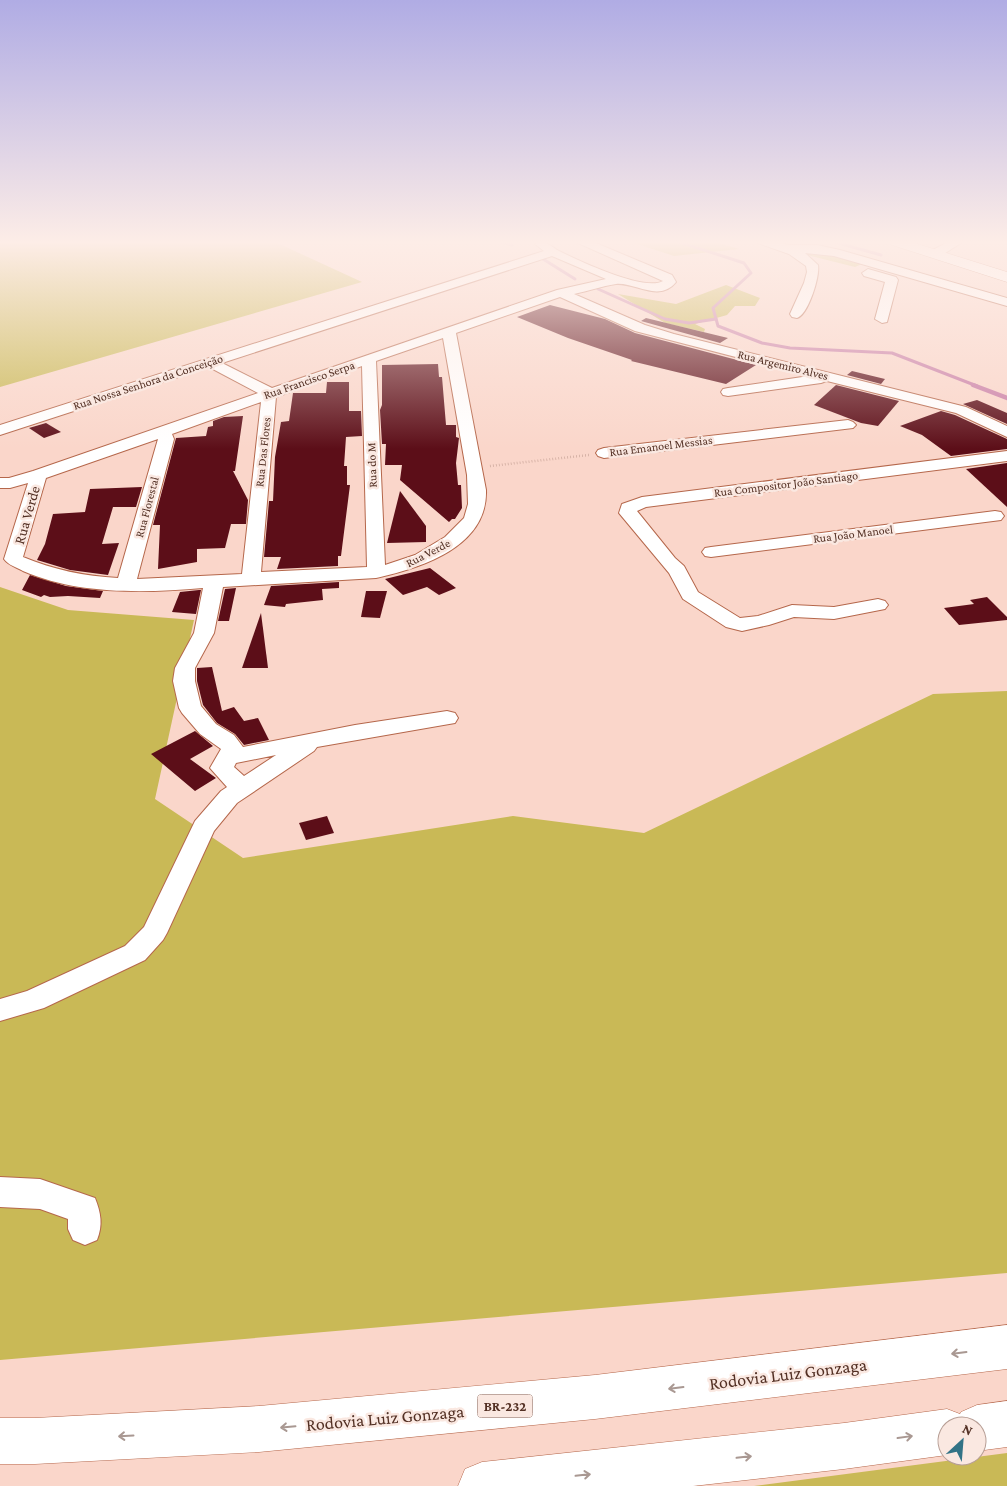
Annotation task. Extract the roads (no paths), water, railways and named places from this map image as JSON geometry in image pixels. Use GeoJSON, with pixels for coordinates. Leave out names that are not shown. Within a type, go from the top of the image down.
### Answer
{"type":"FeatureCollection","features":[{"type":"Feature","properties":{"kind":"main road","name":"Rodovia Luiz Gonzaga"},"geometry":{"type":"LineString","coordinates":[[0,1441],[259,1430],[595,1398],[1007,1347]]}},
{"type":"Feature","properties":{"kind":"main road"},"geometry":{"type":"LineString","coordinates":[[987,1427],[1007,1424]]}},
{"type":"Feature","properties":{"kind":"main road"},"geometry":{"type":"LineString","coordinates":[[482,1486],[844,1446],[937,1433]]}},
{"type":"Feature","properties":{"kind":"street","name":"Rua Nossa Senhora da Conceição"},"geometry":{"type":"LineString","coordinates":[[0,430],[371,310]]}},
{"type":"Feature","properties":{"kind":"street","name":"Rua Francisco Serpa"},"geometry":{"type":"LineString","coordinates":[[0,483],[10,483],[39,475],[269,393],[512,310]]}},
{"type":"Feature","properties":{"kind":"street","name":"Rua Argemiro Alves"},"geometry":{"type":"LineString","coordinates":[[600,310],[647,330],[961,410],[1007,432]]}},
{"type":"Feature","properties":{"kind":"street"},"geometry":{"type":"LineString","coordinates":[[882,319],[884,310]]}},
{"type":"Feature","properties":{"kind":"street","name":"Rua Verde"},"geometry":{"type":"LineString","coordinates":[[39,475],[13,560],[54,576],[161,586],[376,572],[390,570],[415,562],[452,542],[467,527],[477,505],[473,468],[450,331]]}},
{"type":"Feature","properties":{"kind":"street","name":"Rua do M"},"geometry":{"type":"LineString","coordinates":[[369,359],[376,572]]}},
{"type":"Feature","properties":{"kind":"street"},"geometry":{"type":"LineString","coordinates":[[209,362],[269,393]]}},
{"type":"Feature","properties":{"kind":"street"},"geometry":{"type":"LineString","coordinates":[[728,392],[835,378]]}},
{"type":"Feature","properties":{"kind":"street","name":"Rua Das Flores"},"geometry":{"type":"LineString","coordinates":[[251,579],[269,393]]}},
{"type":"Feature","properties":{"kind":"street","name":"Rua Emanoel Messias"},"geometry":{"type":"LineString","coordinates":[[604,453],[848,425]]}},
{"type":"Feature","properties":{"kind":"street","name":"Rua Florestal"},"geometry":{"type":"LineString","coordinates":[[126,584],[166,439],[163,430]]}},
{"type":"Feature","properties":{"kind":"street","name":"Rua Compositor João Santiago"},"geometry":{"type":"LineString","coordinates":[[878,605],[834,613],[792,611],[762,621],[742,624],[733,623],[690,596],[677,570],[663,556],[628,512],[628,508],[631,505],[1007,456]]}},
{"type":"Feature","properties":{"kind":"street","name":"Rua João Manoel"},"geometry":{"type":"LineString","coordinates":[[711,552],[995,516]]}},
{"type":"Feature","properties":{"kind":"street"},"geometry":{"type":"LineString","coordinates":[[214,583],[204,633],[185,668],[184,681],[190,708],[208,729],[226,740],[233,748],[222,768],[242,788]]}},
{"type":"Feature","properties":{"kind":"street"},"geometry":{"type":"LineString","coordinates":[[229,757],[315,740],[447,718]]}},
{"type":"Feature","properties":{"kind":"street"},"geometry":{"type":"LineString","coordinates":[[0,1010],[34,1000],[135,953],[154,933],[204,827],[229,797],[315,740]]}},
{"type":"Feature","properties":{"kind":"street"},"geometry":{"type":"LineString","coordinates":[[0,1192],[40,1194],[84,1209],[85,1229]]}},
{"type":"Feature","properties":{"kind":"waterway"},"geometry":{"type":"LineString","coordinates":[[646,310],[665,319],[689,323],[716,319]]}},
{"type":"Feature","properties":{"kind":"waterway"},"geometry":{"type":"LineString","coordinates":[[714,310],[718,326],[762,343],[790,348],[892,353],[977,386]]}},
{"type":"Feature","properties":{"kind":"waterway"},"geometry":{"type":"LineString","coordinates":[[973,385],[1007,398]]}}]}
